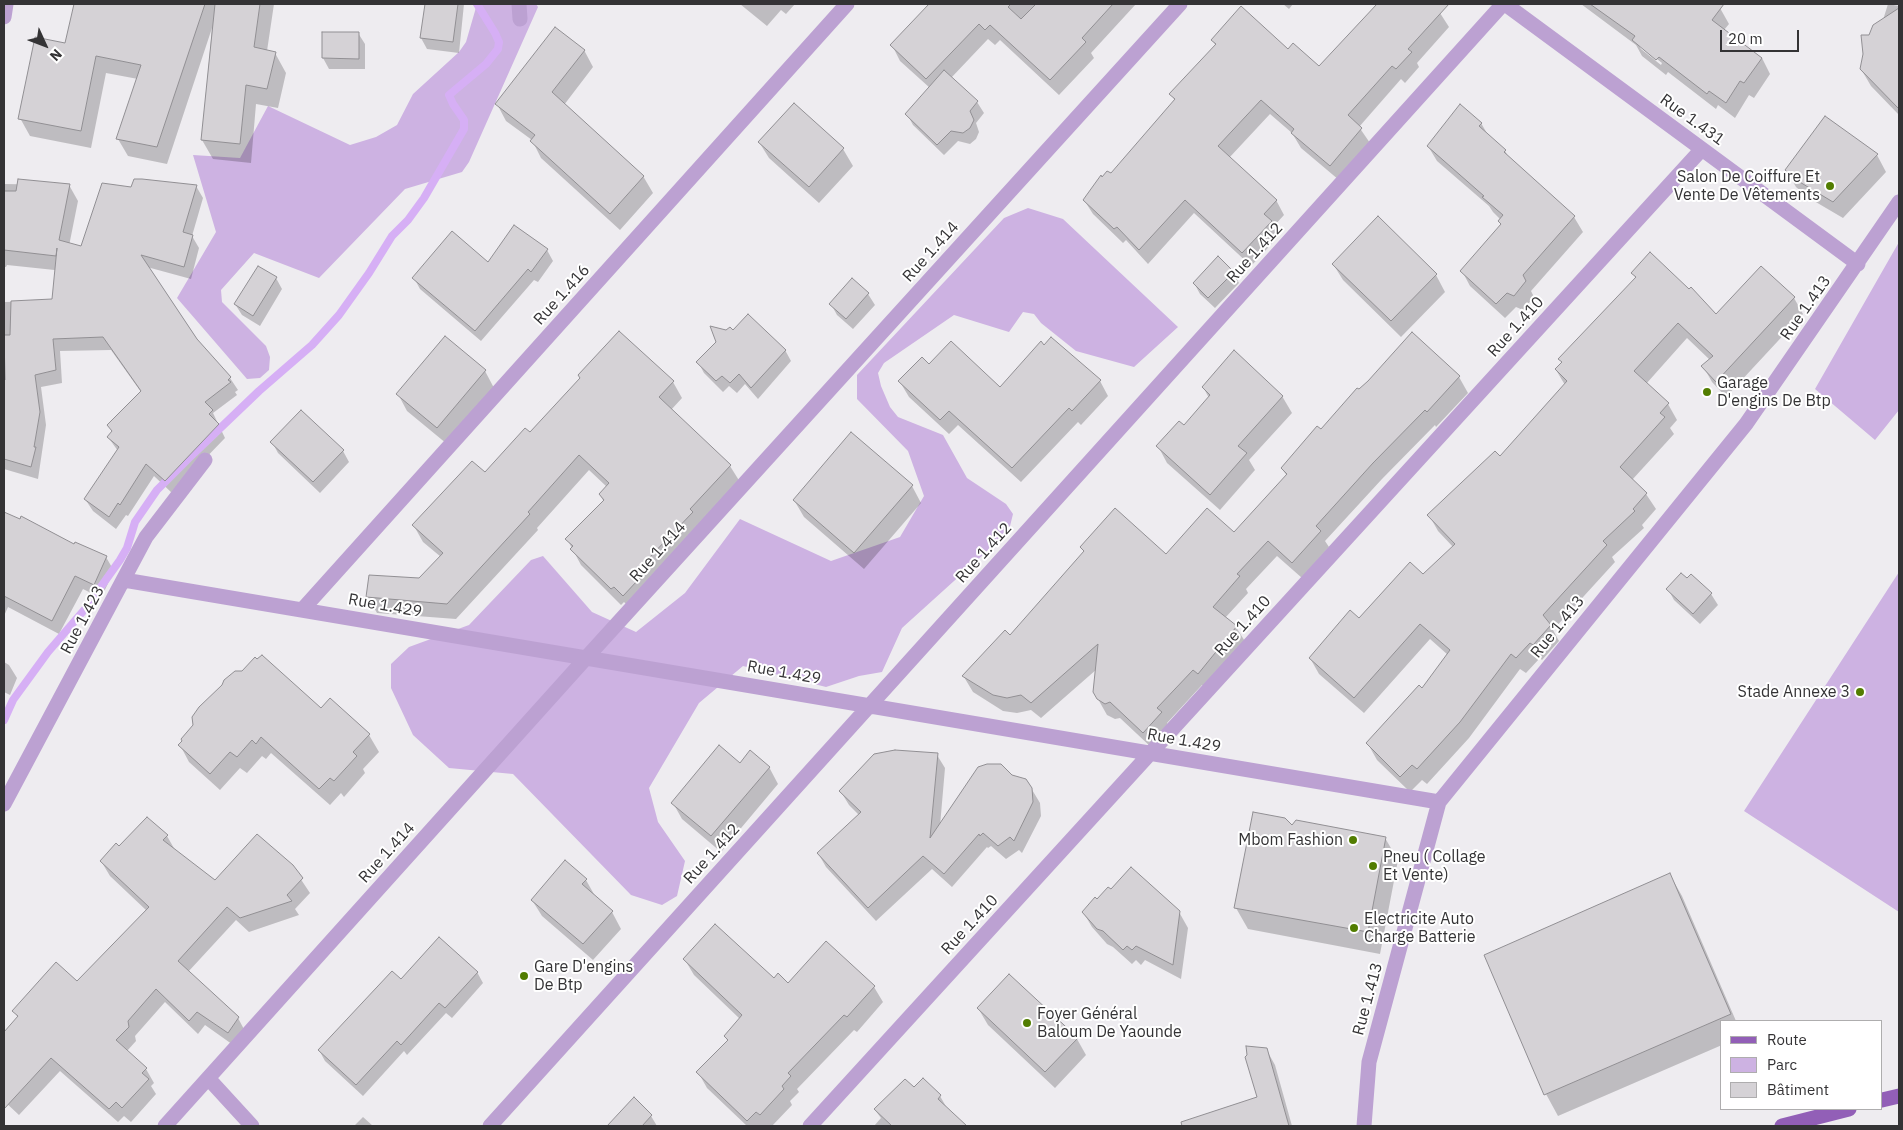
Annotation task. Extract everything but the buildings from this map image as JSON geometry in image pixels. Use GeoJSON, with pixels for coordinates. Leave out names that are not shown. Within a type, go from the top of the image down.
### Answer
{"type":"FeatureCollection","features":[{"type":"Feature","properties":{"kind":"main road"},"geometry":{"type":"LineString","coordinates":[[1883,1100],[1899,1096]]}},
{"type":"Feature","properties":{"kind":"main road"},"geometry":{"type":"LineString","coordinates":[[1782,1126],[1845,1110]]}},
{"type":"Feature","properties":{"kind":"street"},"geometry":{"type":"LineString","coordinates":[[4,17],[6,4]]}},
{"type":"Feature","properties":{"kind":"street","name":"Rue 1.416"},"geometry":{"type":"LineString","coordinates":[[302,610],[847,4]]}},
{"type":"Feature","properties":{"kind":"street","name":"Rue 1.414"},"geometry":{"type":"LineString","coordinates":[[165,1126],[586,658],[1180,4]]}},
{"type":"Feature","properties":{"kind":"street","name":"Rue 1.431"},"geometry":{"type":"LineString","coordinates":[[1504,4],[1858,264]]}},
{"type":"Feature","properties":{"kind":"street","name":"Rue 1.412"},"geometry":{"type":"LineString","coordinates":[[490,1126],[1504,4]]}},
{"type":"Feature","properties":{"kind":"street","name":"Rue 1.410"},"geometry":{"type":"LineString","coordinates":[[810,1126],[1702,149]]}},
{"type":"Feature","properties":{"kind":"street","name":"Rue 1.413"},"geometry":{"type":"LineString","coordinates":[[1364,1126],[1370,1062],[1439,802],[1746,424],[1899,202]]}},
{"type":"Feature","properties":{"kind":"street","name":"Rue 1.423"},"geometry":{"type":"LineString","coordinates":[[4,804],[146,537],[205,460]]}},
{"type":"Feature","properties":{"kind":"street","name":"Rue 1.429"},"geometry":{"type":"LineString","coordinates":[[124,580],[1439,802]]}},
{"type":"Feature","properties":{"kind":"street"},"geometry":{"type":"LineString","coordinates":[[208,1078],[252,1126]]}},
{"type":"Feature","properties":{"kind":"green space"},"geometry":{"type":"Polygon","coordinates":[[[477,4],[536,4],[538,7],[469,162],[462,172],[405,189],[319,278],[254,253],[221,290],[222,302],[266,346],[270,357],[269,370],[260,378],[247,379],[177,298],[216,232],[193,155],[240,158],[268,106],[350,145],[376,137],[397,125],[413,94],[459,52],[466,42],[477,4]]]}},
{"type":"Feature","properties":{"kind":"green space"},"geometry":{"type":"Polygon","coordinates":[[[1028,208],[1063,219],[1178,327],[1134,367],[1076,351],[1041,323],[1034,314],[1023,312],[1009,332],[954,315],[884,363],[878,373],[890,407],[898,417],[943,435],[967,478],[1006,504],[1013,514],[1010,526],[985,553],[902,628],[882,672],[859,676],[826,687],[743,666],[699,703],[649,788],[658,822],[685,861],[677,896],[662,905],[631,895],[513,774],[449,768],[413,735],[391,688],[391,664],[409,647],[469,625],[531,560],[543,556],[592,612],[636,632],[685,593],[740,519],[831,561],[900,537],[924,496],[908,451],[857,399],[857,375],[1004,218],[1028,208]]]}},
{"type":"Feature","properties":{"kind":"green space"},"geometry":{"type":"Polygon","coordinates":[[[1899,242],[1899,410],[1875,440],[1815,389],[1899,242]]]}},
{"type":"Feature","properties":{"kind":"green space","name":"Stade Annexe 3"},"geometry":{"type":"Polygon","coordinates":[[[1899,572],[1899,912],[1744,811],[1899,572]]]}},
{"type":"Feature","properties":{"kind":"waterway"},"geometry":{"type":"LineString","coordinates":[[4,720],[13,700],[48,652],[85,609],[120,560],[127,548],[135,522],[157,490],[259,391],[312,345],[339,315],[369,273],[392,236],[408,220],[424,198],[464,129],[464,120],[449,95],[486,64],[498,49],[499,42],[495,33],[477,4]]}},
{"type":"Feature","properties":{"kind":"place","name":"Salon De Coiffure Et Vente De Vêtements"},"geometry":{"type":"Point","coordinates":[1830,186]}},
{"type":"Feature","properties":{"kind":"place","name":"Garage D'engins De Btp"},"geometry":{"type":"Point","coordinates":[1707,392]}},
{"type":"Feature","properties":{"kind":"place","name":"Stade Annexe 3"},"geometry":{"type":"Point","coordinates":[1860,692]}},
{"type":"Feature","properties":{"kind":"place","name":"Mbom Fashion"},"geometry":{"type":"Point","coordinates":[1353,840]}},
{"type":"Feature","properties":{"kind":"place","name":"Pneu ( Collage Et Vente)"},"geometry":{"type":"Point","coordinates":[1373,866]}},
{"type":"Feature","properties":{"kind":"place","name":"Electricite Auto Charge Batterie"},"geometry":{"type":"Point","coordinates":[1354,928]}},
{"type":"Feature","properties":{"kind":"place","name":"Gare D'engins De Btp"},"geometry":{"type":"Point","coordinates":[524,976]}},
{"type":"Feature","properties":{"kind":"place","name":"Foyer Général Baloum De Yaounde"},"geometry":{"type":"Point","coordinates":[1027,1023]}}]}
